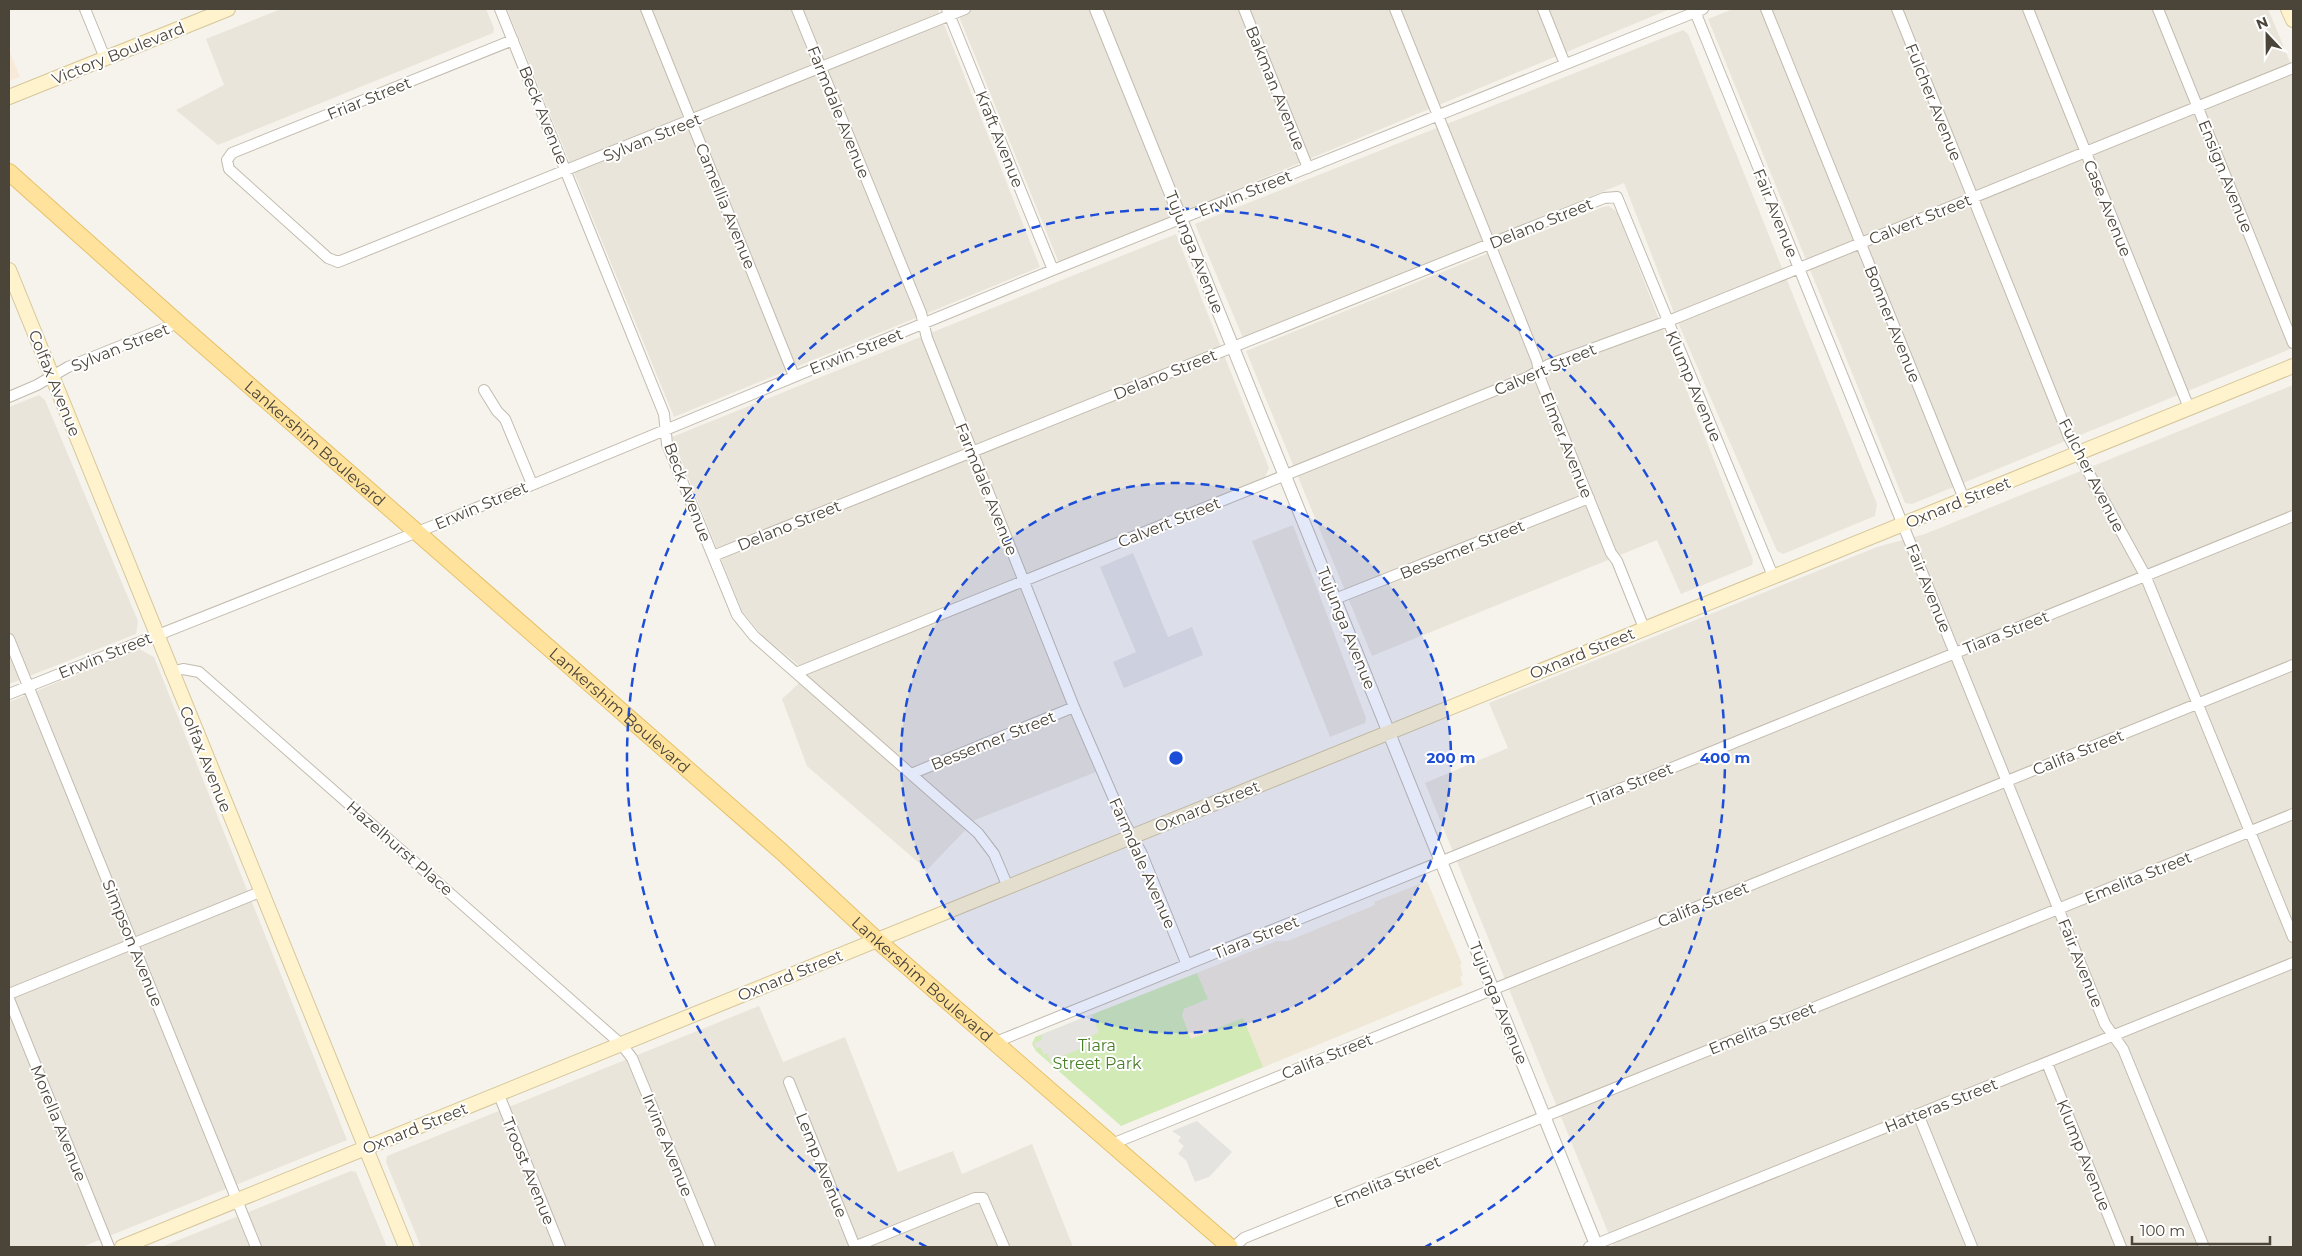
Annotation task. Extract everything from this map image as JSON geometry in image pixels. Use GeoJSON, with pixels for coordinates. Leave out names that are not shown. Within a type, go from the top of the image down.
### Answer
{"type":"FeatureCollection","features":[{"type":"Feature","properties":{"kind":"main road","name":"Victory Boulevard"},"geometry":{"type":"LineString","coordinates":[[9,97],[228,9]]}},
{"type":"Feature","properties":{"kind":"main road"},"geometry":{"type":"LineString","coordinates":[[2288,9],[2293,20]]}},
{"type":"Feature","properties":{"kind":"main road","name":"Lankershim Boulevard"},"geometry":{"type":"LineString","coordinates":[[10,175],[782,852],[877,940],[1230,1247]]}},
{"type":"Feature","properties":{"kind":"main road","name":"Colfax Avenue"},"geometry":{"type":"LineString","coordinates":[[9,270],[170,672],[357,1132],[366,1148],[406,1247]]}},
{"type":"Feature","properties":{"kind":"main road","name":"Oxnard Street"},"geometry":{"type":"LineString","coordinates":[[122,1247],[622,1045],[1387,731],[2293,366]]}},
{"type":"Feature","properties":{"kind":"street"},"geometry":{"type":"LineString","coordinates":[[85,9],[105,58]]}},
{"type":"Feature","properties":{"kind":"street","name":"Beck Avenue"},"geometry":{"type":"LineString","coordinates":[[500,9],[661,406],[667,444],[737,615],[754,636],[978,833],[994,854],[1008,887]]}},
{"type":"Feature","properties":{"kind":"street","name":"Camellia Avenue"},"geometry":{"type":"LineString","coordinates":[[646,9],[794,376]]}},
{"type":"Feature","properties":{"kind":"street","name":"Farmdale Avenue"},"geometry":{"type":"LineString","coordinates":[[798,9],[921,313],[927,338],[1074,707],[1131,837],[1141,852],[1187,965]]}},
{"type":"Feature","properties":{"kind":"street","name":"Sylvan Street"},"geometry":{"type":"LineString","coordinates":[[338,262],[821,68],[948,12],[965,9]]}},
{"type":"Feature","properties":{"kind":"street","name":"Tujunga Avenue"},"geometry":{"type":"LineString","coordinates":[[1096,9],[1493,989],[1594,1246]]}},
{"type":"Feature","properties":{"kind":"street","name":"Bakman Avenue"},"geometry":{"type":"LineString","coordinates":[[1244,9],[1308,168]]}},
{"type":"Feature","properties":{"kind":"street","name":"Elmer Avenue"},"geometry":{"type":"LineString","coordinates":[[1395,9],[1537,361],[1538,371],[1589,498],[1644,628]]}},
{"type":"Feature","properties":{"kind":"street"},"geometry":{"type":"LineString","coordinates":[[1543,9],[1565,64]]}},
{"type":"Feature","properties":{"kind":"street","name":"Bonner Avenue"},"geometry":{"type":"LineString","coordinates":[[1766,9],[1964,500]]}},
{"type":"Feature","properties":{"kind":"street","name":"Fulcher Avenue"},"geometry":{"type":"LineString","coordinates":[[1897,9],[1972,198],[2078,454],[2145,575],[2293,938]]}},
{"type":"Feature","properties":{"kind":"street","name":"Case Avenue"},"geometry":{"type":"LineString","coordinates":[[2028,9],[2189,408]]}},
{"type":"Feature","properties":{"kind":"street","name":"Ensign Avenue"},"geometry":{"type":"LineString","coordinates":[[2158,9],[2293,343]]}},
{"type":"Feature","properties":{"kind":"street","name":"Erwin Street"},"geometry":{"type":"LineString","coordinates":[[9,694],[417,531],[1053,270],[1698,10]]}},
{"type":"Feature","properties":{"kind":"street","name":"Fair Avenue"},"geometry":{"type":"LineString","coordinates":[[1698,10],[1798,269],[2008,781],[2105,1024],[2123,1049],[2204,1247]]}},
{"type":"Feature","properties":{"kind":"street","name":"Kraft Avenue"},"geometry":{"type":"LineString","coordinates":[[948,12],[1053,270]]}},
{"type":"Feature","properties":{"kind":"street","name":"Friar Street"},"geometry":{"type":"LineString","coordinates":[[338,262],[328,258],[229,169],[226,160],[232,153],[513,40]]}},
{"type":"Feature","properties":{"kind":"street","name":"Calvert Street"},"geometry":{"type":"LineString","coordinates":[[796,673],[1285,475],[1538,371],[1548,365],[1667,321],[1798,269],[2293,68]]}},
{"type":"Feature","properties":{"kind":"street","name":"Delano Street"},"geometry":{"type":"LineString","coordinates":[[713,556],[1604,198],[1618,197]]}},
{"type":"Feature","properties":{"kind":"street","name":"Klump Avenue"},"geometry":{"type":"LineString","coordinates":[[1618,197],[1624,208],[1667,321],[1773,576]]}},
{"type":"Feature","properties":{"kind":"street","name":"Sylvan Street"},"geometry":{"type":"LineString","coordinates":[[9,396],[68,367],[178,324]]}},
{"type":"Feature","properties":{"kind":"street"},"geometry":{"type":"LineString","coordinates":[[484,390],[496,411],[505,419],[532,484]]}},
{"type":"Feature","properties":{"kind":"street","name":"Bessemer Street"},"geometry":{"type":"LineString","coordinates":[[1335,599],[1589,498]]}},
{"type":"Feature","properties":{"kind":"street","name":"Tiara Street"},"geometry":{"type":"LineString","coordinates":[[996,1042],[2293,516]]}},
{"type":"Feature","properties":{"kind":"street","name":"Simpson Avenue"},"geometry":{"type":"LineString","coordinates":[[9,639],[256,1247]]}},
{"type":"Feature","properties":{"kind":"street","name":"Califa Street"},"geometry":{"type":"LineString","coordinates":[[1112,1144],[2293,665]]}},
{"type":"Feature","properties":{"kind":"street","name":"Hazelhurst Place"},"geometry":{"type":"LineString","coordinates":[[170,672],[183,669],[199,672],[622,1045]]}},
{"type":"Feature","properties":{"kind":"street","name":"Bessemer Street"},"geometry":{"type":"LineString","coordinates":[[912,774],[1074,707]]}},
{"type":"Feature","properties":{"kind":"street","name":"Emelita Street"},"geometry":{"type":"LineString","coordinates":[[1234,1247],[1244,1238],[2293,814]]}},
{"type":"Feature","properties":{"kind":"street"},"geometry":{"type":"LineString","coordinates":[[9,994],[260,892]]}},
{"type":"Feature","properties":{"kind":"street","name":"Hatteras Street"},"geometry":{"type":"LineString","coordinates":[[1594,1246],[2293,963]]}},
{"type":"Feature","properties":{"kind":"street","name":"Morella Avenue"},"geometry":{"type":"LineString","coordinates":[[9,999],[109,1247]]}},
{"type":"Feature","properties":{"kind":"street","name":"Irvine Avenue"},"geometry":{"type":"LineString","coordinates":[[622,1045],[632,1058],[710,1247]]}},
{"type":"Feature","properties":{"kind":"street","name":"Klump Avenue"},"geometry":{"type":"LineString","coordinates":[[2047,1063],[2121,1247]]}},
{"type":"Feature","properties":{"kind":"street","name":"Lemp Avenue"},"geometry":{"type":"LineString","coordinates":[[789,1082],[855,1247]]}},
{"type":"Feature","properties":{"kind":"street","name":"Troost Avenue"},"geometry":{"type":"LineString","coordinates":[[499,1095],[560,1247]]}},
{"type":"Feature","properties":{"kind":"street"},"geometry":{"type":"LineString","coordinates":[[1918,1114],[1972,1247]]}},
{"type":"Feature","properties":{"kind":"street"},"geometry":{"type":"LineString","coordinates":[[855,1247],[975,1198],[983,1198],[1004,1247]]}},
{"type":"Feature","properties":{"kind":"shaded area"},"geometry":{"type":"Polygon","coordinates":[[[281,9],[486,9],[494,28],[493,33],[218,145],[176,110],[224,85],[206,39],[281,9]]]}},
{"type":"Feature","properties":{"kind":"shaded area"},"geometry":{"type":"Polygon","coordinates":[[[507,9],[938,9],[1040,267],[674,417],[507,9]]]}},
{"type":"Feature","properties":{"kind":"shaded area"},"geometry":{"type":"Polygon","coordinates":[[[956,9],[1670,9],[1059,263],[956,9]]]}},
{"type":"Feature","properties":{"kind":"shaded area"},"geometry":{"type":"Polygon","coordinates":[[[1733,9],[2268,9],[2293,69],[2293,348],[1912,504],[1905,503],[1708,19],[1733,9]]]}},
{"type":"Feature","properties":{"kind":"shaded area"},"geometry":{"type":"Polygon","coordinates":[[[1683,30],[1688,34],[1877,504],[1875,516],[1783,554],[1777,551],[1676,318],[1624,183],[1243,338],[1195,224],[1683,30]]]}},
{"type":"Feature","properties":{"kind":"shaded area"},"geometry":{"type":"Polygon","coordinates":[[[9,50],[20,77],[9,81],[9,50]]]}},
{"type":"Feature","properties":{"kind":"shaded area"},"geometry":{"type":"Polygon","coordinates":[[[1609,206],[1617,212],[1753,560],[1752,565],[1681,594],[1657,540],[1372,656],[1246,351],[1609,206]]]}},
{"type":"Feature","properties":{"kind":"shaded area"},"geometry":{"type":"Polygon","coordinates":[[[1176,234],[1269,468],[1264,479],[1017,577],[1096,772],[975,820],[927,870],[807,766],[782,699],[809,674],[762,635],[742,611],[672,437],[1176,234]]]}},
{"type":"Feature","properties":{"kind":"shaded area"},"geometry":{"type":"Polygon","coordinates":[[[2293,385],[2293,1247],[1614,1247],[1425,783],[1508,748],[1489,703],[1877,547],[1925,534],[2293,385]]]}},
{"type":"Feature","properties":{"kind":"shaded area"},"geometry":{"type":"Polygon","coordinates":[[[39,395],[45,400],[138,621],[136,634],[9,684],[9,407],[39,395]]]}},
{"type":"Feature","properties":{"kind":"shaded area"},"geometry":{"type":"Polygon","coordinates":[[[1293,525],[1366,718],[1365,723],[1330,737],[1252,541],[1293,525]]]}},
{"type":"Feature","properties":{"kind":"shaded area"},"geometry":{"type":"Polygon","coordinates":[[[1133,553],[1168,637],[1192,627],[1203,655],[1124,688],[1113,662],[1136,652],[1100,567],[1133,553]]]}},
{"type":"Feature","properties":{"kind":"shaded area"},"geometry":{"type":"Polygon","coordinates":[[[139,649],[154,657],[347,1140],[82,1247],[9,1247],[9,702],[139,649]]]}},
{"type":"Feature","properties":{"kind":"shaded area"},"geometry":{"type":"Polygon","coordinates":[[[1427,881],[1462,964],[1460,965],[1463,975],[1460,977],[1463,985],[1155,1112],[1184,1009],[1208,999],[1197,973],[1277,941],[1288,941],[1375,905],[1374,902],[1427,881]]]}},
{"type":"Feature","properties":{"kind":"shaded area"},"geometry":{"type":"Polygon","coordinates":[[[759,1006],[783,1062],[845,1037],[898,1172],[953,1151],[962,1174],[1032,1144],[1073,1247],[421,1247],[386,1162],[387,1156],[759,1006]]]}},
{"type":"Feature","properties":{"kind":"shaded area"},"geometry":{"type":"Polygon","coordinates":[[[1092,1014],[1099,1032],[1090,1037],[1092,1044],[1050,1061],[1047,1053],[1044,1055],[1040,1047],[1036,1048],[1034,1043],[1042,1040],[1041,1035],[1092,1014]]]}},
{"type":"Feature","properties":{"kind":"shaded area"},"geometry":{"type":"Polygon","coordinates":[[[1197,1121],[1232,1152],[1209,1177],[1195,1182],[1186,1160],[1178,1154],[1184,1146],[1178,1141],[1181,1137],[1172,1131],[1197,1121]]]}},
{"type":"Feature","properties":{"kind":"shaded area"},"geometry":{"type":"Polygon","coordinates":[[[351,1171],[356,1172],[387,1247],[161,1247],[351,1171]]]}},
{"type":"Feature","properties":{"kind":"green space","name":"Tiara Street Park"},"geometry":{"type":"Polygon","coordinates":[[[1197,973],[1208,999],[1184,1009],[1182,1016],[1191,1039],[1243,1018],[1263,1067],[1121,1126],[1036,1051],[1032,1044],[1035,1037],[1197,973]]]}}]}
